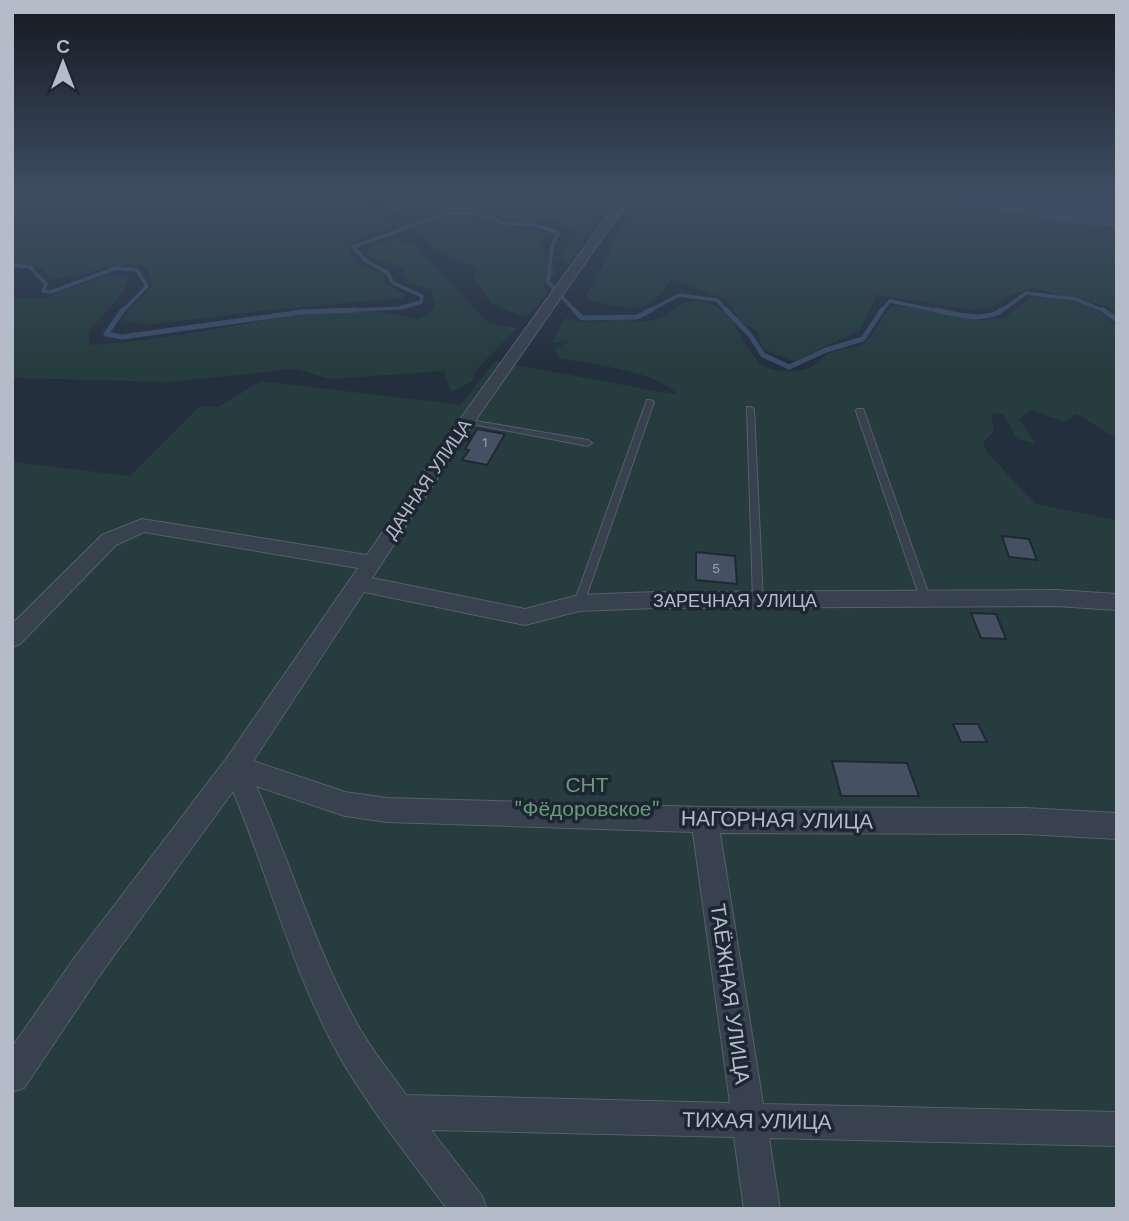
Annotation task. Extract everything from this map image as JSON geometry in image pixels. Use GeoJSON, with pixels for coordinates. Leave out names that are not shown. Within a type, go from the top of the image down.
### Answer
{"type":"FeatureCollection","features":[{"type":"Feature","properties":{"kind":"street","name":"ДАЧНАЯ УЛИЦА"},"geometry":{"type":"LineString","coordinates":[[12,1076],[86,968],[235,767],[467,421],[588,251]]}},
{"type":"Feature","properties":{"kind":"street"},"geometry":{"type":"LineString","coordinates":[[12,638],[109,540],[142,526],[161,526],[371,563]]}},
{"type":"Feature","properties":{"kind":"street","name":"ЗАРЕЧНАЯ УЛИЦА"},"geometry":{"type":"LineString","coordinates":[[358,583],[525,617],[579,603],[1056,598],[1117,602]]}},
{"type":"Feature","properties":{"kind":"street"},"geometry":{"type":"LineString","coordinates":[[235,767],[267,838],[314,968],[349,1041],[463,1206]]}},
{"type":"Feature","properties":{"kind":"street","name":"НАГОРНАЯ УЛИЦА"},"geometry":{"type":"LineString","coordinates":[[235,767],[345,804],[387,810],[705,820],[1025,821],[1117,826]]}},
{"type":"Feature","properties":{"kind":"street","name":"ТАЁЖНАЯ УЛИЦА"},"geometry":{"type":"LineString","coordinates":[[705,820],[762,1209]]}},
{"type":"Feature","properties":{"kind":"street","name":"ТИХАЯ УЛИЦА"},"geometry":{"type":"LineString","coordinates":[[397,1112],[1117,1129]]}},
{"type":"Feature","properties":{"kind":"lane"},"geometry":{"type":"LineString","coordinates":[[579,603],[650,402]]}},
{"type":"Feature","properties":{"kind":"lane"},"geometry":{"type":"LineString","coordinates":[[750,409],[758,600]]}},
{"type":"Feature","properties":{"kind":"lane"},"geometry":{"type":"LineString","coordinates":[[860,411],[926,601]]}},
{"type":"Feature","properties":{"kind":"lane"},"geometry":{"type":"LineString","coordinates":[[467,421],[587,443]]}},
{"type":"Feature","properties":{"kind":"green space"},"geometry":{"type":"Polygon","coordinates":[[[12,251],[350,251],[360,264],[383,274],[385,283],[404,294],[405,298],[277,309],[148,325],[123,320],[129,310],[153,286],[149,273],[142,265],[118,266],[50,279],[43,270],[12,262],[12,251]]]}},
{"type":"Feature","properties":{"kind":"green space"},"geometry":{"type":"Polygon","coordinates":[[[368,251],[420,251],[489,323],[517,328],[477,369],[472,381],[451,392],[444,371],[331,379],[295,369],[169,382],[12,378],[12,298],[41,299],[108,275],[128,278],[124,291],[89,331],[89,345],[156,338],[320,312],[370,311],[419,320],[435,308],[431,289],[407,284],[402,268],[365,255],[368,251]]]}},
{"type":"Feature","properties":{"kind":"green space"},"geometry":{"type":"Polygon","coordinates":[[[544,251],[557,274],[543,283],[547,295],[526,318],[492,304],[474,279],[476,267],[442,252],[544,251]]]}},
{"type":"Feature","properties":{"kind":"green space"},"geometry":{"type":"Polygon","coordinates":[[[565,251],[578,251],[569,264],[563,261],[565,251]]]}},
{"type":"Feature","properties":{"kind":"green space"},"geometry":{"type":"Polygon","coordinates":[[[1117,251],[1117,315],[1110,307],[1032,288],[1007,297],[991,308],[970,309],[877,295],[860,330],[795,361],[762,349],[758,331],[741,323],[727,299],[678,282],[671,280],[653,301],[633,308],[585,298],[610,252],[1117,251]]]}},
{"type":"Feature","properties":{"kind":"green space","name":"СНТ \"Фёдоровское\""},"geometry":{"type":"Polygon","coordinates":[[[1032,297],[1067,300],[1090,307],[1109,319],[1117,328],[1117,439],[1077,414],[1064,422],[1032,410],[1019,419],[1036,444],[1017,439],[1004,415],[991,413],[994,432],[983,442],[987,452],[1035,504],[1117,520],[1117,1209],[12,1209],[12,462],[130,476],[200,406],[218,407],[261,381],[461,405],[495,361],[678,395],[655,380],[639,374],[558,358],[555,349],[572,340],[551,343],[565,318],[588,322],[641,321],[659,318],[692,301],[709,303],[732,321],[759,363],[773,370],[790,372],[806,369],[830,353],[865,342],[894,305],[983,320],[1004,318],[1032,297]]]}},
{"type":"Feature","properties":{"kind":"building"},"geometry":{"type":"Polygon","coordinates":[[[477,429],[505,434],[487,465],[462,460],[477,429]]]}},
{"type":"Feature","properties":{"kind":"building"},"geometry":{"type":"Polygon","coordinates":[[[1002,536],[1029,539],[1037,560],[1009,557],[1002,536]]]}},
{"type":"Feature","properties":{"kind":"building"},"geometry":{"type":"Polygon","coordinates":[[[696,552],[735,556],[737,584],[696,580],[696,552]]]}},
{"type":"Feature","properties":{"kind":"building"},"geometry":{"type":"Polygon","coordinates":[[[971,613],[996,614],[1006,639],[981,638],[971,613]]]}},
{"type":"Feature","properties":{"kind":"building"},"geometry":{"type":"Polygon","coordinates":[[[953,724],[978,724],[987,742],[961,742],[953,724]]]}},
{"type":"Feature","properties":{"kind":"building"},"geometry":{"type":"Polygon","coordinates":[[[832,761],[907,763],[919,796],[841,796],[832,761]]]}},
{"type":"Feature","properties":{"kind":"waterway"},"geometry":{"type":"LineString","coordinates":[[313,312],[400,308],[421,302],[422,296],[393,283],[387,272],[366,261],[357,251]]}},
{"type":"Feature","properties":{"kind":"waterway"},"geometry":{"type":"LineString","coordinates":[[552,251],[548,282],[576,312]]}},
{"type":"Feature","properties":{"kind":"waterway"},"geometry":{"type":"LineString","coordinates":[[12,265],[30,267],[46,284],[43,291],[51,292],[116,268],[137,270],[147,286],[122,312]]}},
{"type":"Feature","properties":{"kind":"waterway"},"geometry":{"type":"LineString","coordinates":[[1000,312],[1026,293],[1075,299],[1104,311]]}},
{"type":"Feature","properties":{"kind":"waterway"},"geometry":{"type":"LineString","coordinates":[[647,312],[679,295],[717,300],[728,312]]}},
{"type":"Feature","properties":{"kind":"waterway"},"geometry":{"type":"LineString","coordinates":[[881,312],[890,301],[943,312]]}},
{"type":"Feature","properties":{"kind":"waterway"},"geometry":{"type":"LineString","coordinates":[[123,310],[106,334],[122,337],[302,312],[356,310]]}},
{"type":"Feature","properties":{"kind":"waterway"},"geometry":{"type":"LineString","coordinates":[[647,312],[651,310]]}},
{"type":"Feature","properties":{"kind":"waterway"},"geometry":{"type":"LineString","coordinates":[[726,310],[750,335],[763,355],[789,367],[826,350],[863,339],[882,310]]}},
{"type":"Feature","properties":{"kind":"waterway"},"geometry":{"type":"LineString","coordinates":[[935,310],[978,317],[1002,310]]}},
{"type":"Feature","properties":{"kind":"waterway"},"geometry":{"type":"LineString","coordinates":[[1104,311],[1117,320]]}},
{"type":"Feature","properties":{"kind":"waterway"},"geometry":{"type":"LineString","coordinates":[[576,312],[582,318],[637,317],[647,312]]}}]}
